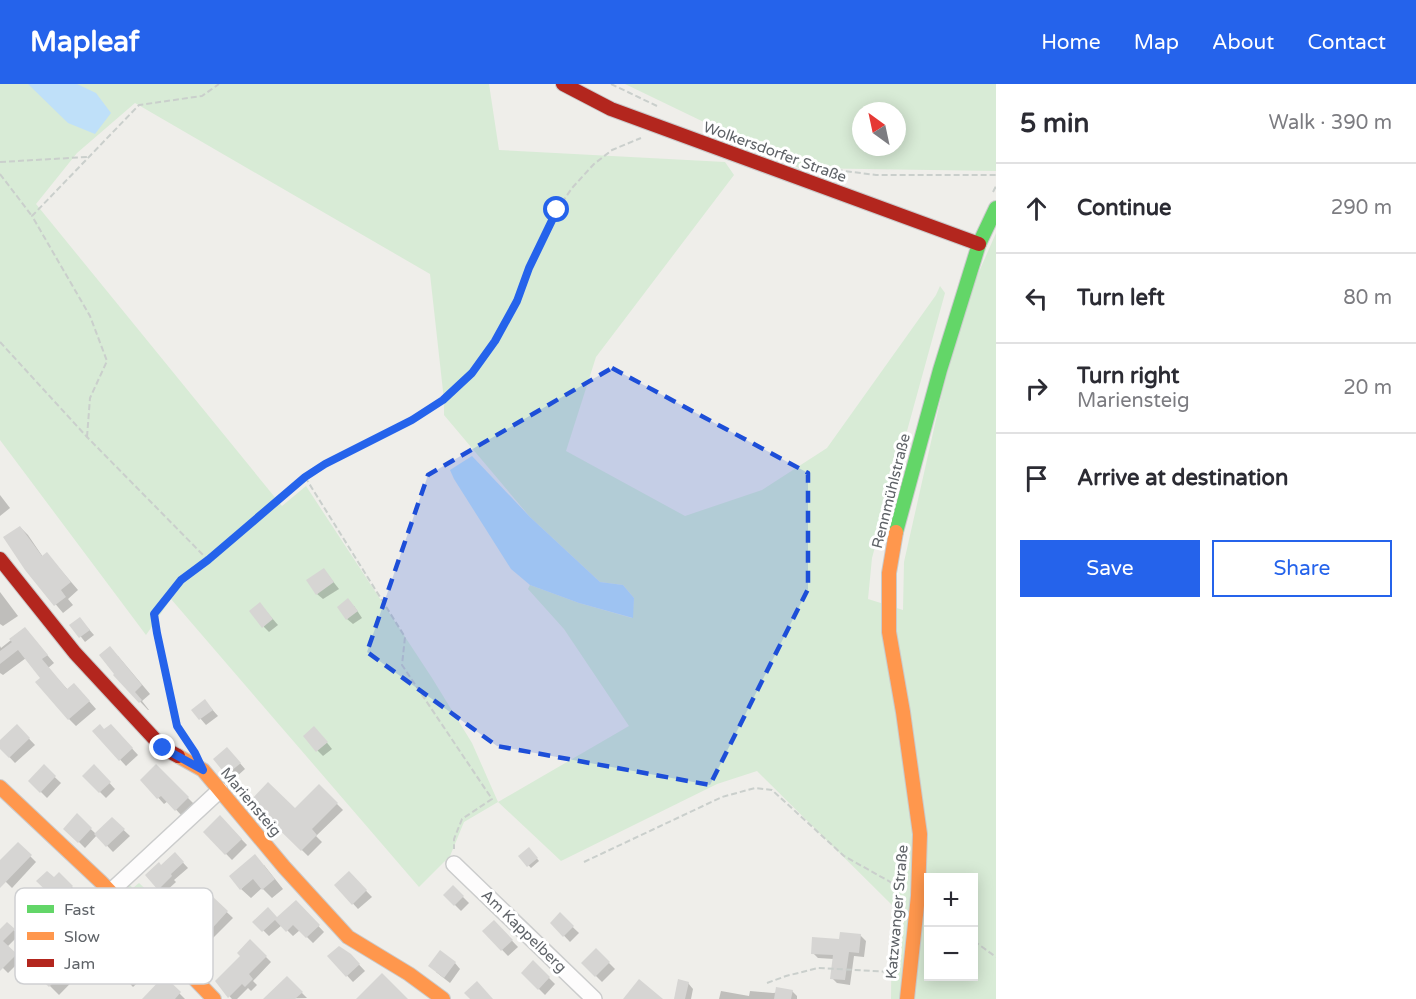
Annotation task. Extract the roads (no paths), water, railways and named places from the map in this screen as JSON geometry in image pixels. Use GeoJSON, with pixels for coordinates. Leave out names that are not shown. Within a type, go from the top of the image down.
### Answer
{"type":"FeatureCollection","features":[{"type":"Feature","properties":{"kind":"street","name":"Wolkersdorfer Straße"},"geometry":{"type":"LineString","coordinates":[[563,84],[611,108],[663,128],[980,244]]}},
{"type":"Feature","properties":{"kind":"street","name":"Rennmühlstraße"},"geometry":{"type":"LineString","coordinates":[[915,792],[889,632],[889,573],[896,531],[937,381],[980,244],[996,207]]}},
{"type":"Feature","properties":{"kind":"street","name":"Mariensteig"},"geometry":{"type":"LineString","coordinates":[[0,559],[75,653],[163,748],[203,770],[284,867],[348,936],[409,974],[443,999]]}},
{"type":"Feature","properties":{"kind":"street"},"geometry":{"type":"LineString","coordinates":[[0,787],[106,888]]}},
{"type":"Feature","properties":{"kind":"street"},"geometry":{"type":"LineString","coordinates":[[114,888],[220,790]]}},
{"type":"Feature","properties":{"kind":"street","name":"Katzwanger Straße"},"geometry":{"type":"LineString","coordinates":[[907,999],[918,896],[920,834],[915,792]]}},
{"type":"Feature","properties":{"kind":"street","name":"Am Kappelberg"},"geometry":{"type":"LineString","coordinates":[[454,864],[594,999]]}},
{"type":"Feature","properties":{"kind":"street"},"geometry":{"type":"LineString","coordinates":[[199,984],[214,999]]}},
{"type":"Feature","properties":{"kind":"water"},"geometry":{"type":"Polygon","coordinates":[[[28,84],[77,84],[96,93],[111,113],[95,134],[68,123],[28,84]]]}},
{"type":"Feature","properties":{"kind":"water"},"geometry":{"type":"Polygon","coordinates":[[[472,456],[530,517],[600,582],[623,585],[634,598],[633,618],[579,603],[530,585],[511,569],[450,470],[472,456]]]}}]}
